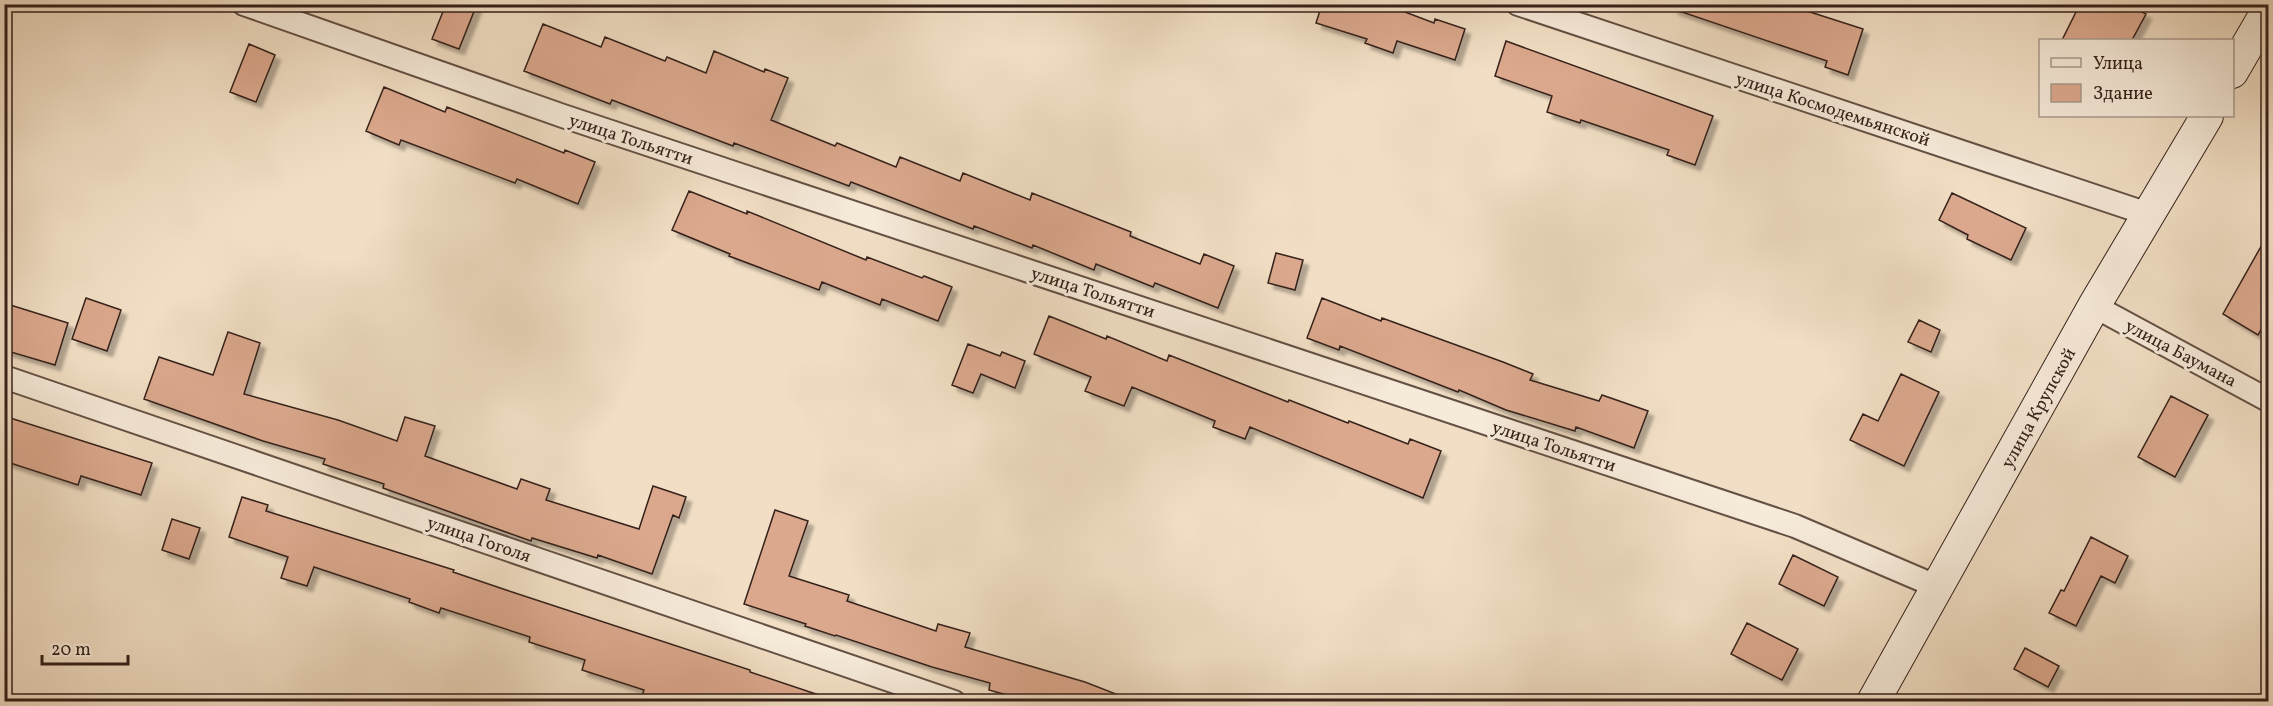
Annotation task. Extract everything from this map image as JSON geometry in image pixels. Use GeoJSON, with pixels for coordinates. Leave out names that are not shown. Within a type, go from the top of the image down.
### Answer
{"type":"FeatureCollection","features":[{"type":"Feature","properties":{"kind":"street","name":"улица Тольятти"},"geometry":{"type":"LineString","coordinates":[[244,4],[563,116],[1795,526],[1938,587]]}},
{"type":"Feature","properties":{"kind":"street","name":"улица Космодемьянской"},"geometry":{"type":"LineString","coordinates":[[1518,4],[2148,214]]}},
{"type":"Feature","properties":{"kind":"street"},"geometry":{"type":"LineString","coordinates":[[2234,69],[2268,10]]}},
{"type":"Feature","properties":{"kind":"street","name":"улица Крупской"},"geometry":{"type":"LineString","coordinates":[[1873,702],[2094,306],[2206,117]]}},
{"type":"Feature","properties":{"kind":"street","name":"улица Баумана"},"geometry":{"type":"LineString","coordinates":[[2094,306],[2268,399]]}},
{"type":"Feature","properties":{"kind":"street","name":"улица Гоголя"},"geometry":{"type":"LineString","coordinates":[[4,377],[954,702]]}},
{"type":"Feature","properties":{"kind":"building"},"geometry":{"type":"Polygon","coordinates":[[[446,4],[477,4],[459,49],[432,39],[446,4]]]}},
{"type":"Feature","properties":{"kind":"building"},"geometry":{"type":"Polygon","coordinates":[[[1322,4],[1384,4],[1434,23],[1435,19],[1465,29],[1455,60],[1397,41],[1393,53],[1365,43],[1367,39],[1316,23],[1322,4]]]}},
{"type":"Feature","properties":{"kind":"building"},"geometry":{"type":"Polygon","coordinates":[[[1673,4],[1795,4],[1808,9],[1807,11],[1863,29],[1848,75],[1825,67],[1827,61],[1673,9],[1673,4]]]}},
{"type":"Feature","properties":{"kind":"building"},"geometry":{"type":"Polygon","coordinates":[[[2080,4],[2127,4],[2146,14],[2133,39],[2062,39],[2080,4]]]}},
{"type":"Feature","properties":{"kind":"building"},"geometry":{"type":"Polygon","coordinates":[[[543,24],[601,47],[605,37],[665,61],[667,57],[706,73],[714,51],[764,72],[765,69],[788,78],[771,120],[835,146],[837,143],[896,167],[900,157],[960,181],[963,173],[1030,200],[1032,193],[1131,232],[1130,236],[1200,264],[1204,254],[1234,266],[1218,308],[1155,283],[1153,287],[1096,264],[1094,270],[1033,245],[1032,248],[974,226],[973,229],[851,182],[849,186],[734,143],[733,146],[612,100],[610,104],[524,71],[543,24]]]}},
{"type":"Feature","properties":{"kind":"building"},"geometry":{"type":"Polygon","coordinates":[[[1506,41],[1713,116],[1695,165],[1667,155],[1669,150],[1581,120],[1580,123],[1547,112],[1552,96],[1495,76],[1506,41]]]}},
{"type":"Feature","properties":{"kind":"building"},"geometry":{"type":"Polygon","coordinates":[[[249,44],[275,55],[256,102],[230,92],[249,44]]]}},
{"type":"Feature","properties":{"kind":"building"},"geometry":{"type":"Polygon","coordinates":[[[384,87],[445,112],[447,107],[564,153],[565,150],[595,162],[578,204],[517,179],[515,183],[401,140],[399,145],[366,131],[384,87]]]}},
{"type":"Feature","properties":{"kind":"building"},"geometry":{"type":"Polygon","coordinates":[[[689,191],[747,214],[747,211],[866,260],[867,257],[952,287],[938,321],[882,299],[880,305],[822,282],[819,290],[729,256],[730,254],[672,230],[689,191]]]}},
{"type":"Feature","properties":{"kind":"building"},"geometry":{"type":"Polygon","coordinates":[[[1952,193],[2026,228],[2011,260],[1967,239],[1968,235],[1939,220],[1952,193]]]}},
{"type":"Feature","properties":{"kind":"building"},"geometry":{"type":"Polygon","coordinates":[[[2268,234],[2268,317],[2258,335],[2223,314],[2268,234]]]}},
{"type":"Feature","properties":{"kind":"building"},"geometry":{"type":"Polygon","coordinates":[[[1276,253],[1303,260],[1295,290],[1268,283],[1276,253]]]}},
{"type":"Feature","properties":{"kind":"building"},"geometry":{"type":"Polygon","coordinates":[[[86,298],[121,310],[107,351],[72,339],[86,298]]]}},
{"type":"Feature","properties":{"kind":"building"},"geometry":{"type":"Polygon","coordinates":[[[1322,298],[1381,321],[1382,318],[1503,362],[1533,374],[1530,380],[1599,401],[1602,395],[1648,411],[1634,448],[1576,427],[1575,431],[1506,410],[1340,346],[1339,350],[1307,338],[1322,298]]]}},
{"type":"Feature","properties":{"kind":"building"},"geometry":{"type":"Polygon","coordinates":[[[4,303],[68,323],[55,365],[4,350],[4,303]]]}},
{"type":"Feature","properties":{"kind":"building"},"geometry":{"type":"Polygon","coordinates":[[[1049,316],[1106,339],[1107,336],[1167,361],[1169,355],[1288,402],[1289,400],[1348,423],[1349,421],[1408,444],[1410,439],[1441,451],[1423,498],[1250,427],[1245,439],[1213,427],[1215,421],[1132,387],[1124,406],[1085,391],[1091,377],[1034,354],[1049,316]]]}},
{"type":"Feature","properties":{"kind":"building"},"geometry":{"type":"Polygon","coordinates":[[[1919,320],[1940,330],[1931,352],[1908,342],[1919,320]]]}},
{"type":"Feature","properties":{"kind":"building"},"geometry":{"type":"Polygon","coordinates":[[[228,332],[260,343],[244,394],[338,420],[397,441],[405,417],[435,426],[425,456],[517,489],[521,479],[550,489],[546,500],[639,529],[653,486],[686,497],[679,518],[673,515],[652,574],[598,555],[597,558],[532,538],[531,541],[383,488],[384,484],[323,464],[325,459],[263,441],[144,399],[159,357],[213,375],[228,332]]]}},
{"type":"Feature","properties":{"kind":"building"},"geometry":{"type":"Polygon","coordinates":[[[968,344],[1000,356],[1002,352],[1025,361],[1015,388],[981,374],[973,393],[952,385],[968,344]]]}},
{"type":"Feature","properties":{"kind":"building"},"geometry":{"type":"Polygon","coordinates":[[[1901,374],[1939,392],[1904,466],[1850,440],[1863,414],[1878,421],[1901,374]]]}},
{"type":"Feature","properties":{"kind":"building"},"geometry":{"type":"Polygon","coordinates":[[[2171,396],[2208,415],[2175,477],[2138,457],[2171,396]]]}},
{"type":"Feature","properties":{"kind":"building"},"geometry":{"type":"Polygon","coordinates":[[[4,416],[152,463],[141,495],[81,476],[78,485],[4,461],[4,416]]]}},
{"type":"Feature","properties":{"kind":"building"},"geometry":{"type":"Polygon","coordinates":[[[242,497],[268,505],[266,511],[454,570],[453,572],[512,592],[750,670],[750,672],[825,697],[824,702],[640,702],[644,690],[582,670],[585,660],[529,642],[530,637],[441,608],[439,613],[409,602],[410,599],[314,567],[307,586],[281,578],[288,557],[229,537],[242,497]]]}},
{"type":"Feature","properties":{"kind":"building"},"geometry":{"type":"Polygon","coordinates":[[[775,510],[808,521],[789,576],[849,595],[847,601],[936,631],[938,624],[970,633],[965,647],[1085,682],[1126,698],[1126,702],[1033,702],[989,690],[990,683],[835,636],[744,604],[775,510]]]}},
{"type":"Feature","properties":{"kind":"building"},"geometry":{"type":"Polygon","coordinates":[[[172,519],[200,528],[189,559],[162,550],[172,519]]]}},
{"type":"Feature","properties":{"kind":"building"},"geometry":{"type":"Polygon","coordinates":[[[2091,537],[2128,556],[2115,583],[2101,576],[2076,626],[2049,613],[2061,590],[2064,591],[2091,537]]]}},
{"type":"Feature","properties":{"kind":"building"},"geometry":{"type":"Polygon","coordinates":[[[1793,555],[1838,577],[1824,606],[1779,584],[1793,555]]]}},
{"type":"Feature","properties":{"kind":"building"},"geometry":{"type":"Polygon","coordinates":[[[1747,623],[1798,649],[1782,680],[1731,654],[1747,623]]]}},
{"type":"Feature","properties":{"kind":"building"},"geometry":{"type":"Polygon","coordinates":[[[2025,648],[2059,666],[2048,687],[2014,669],[2025,648]]]}}]}
